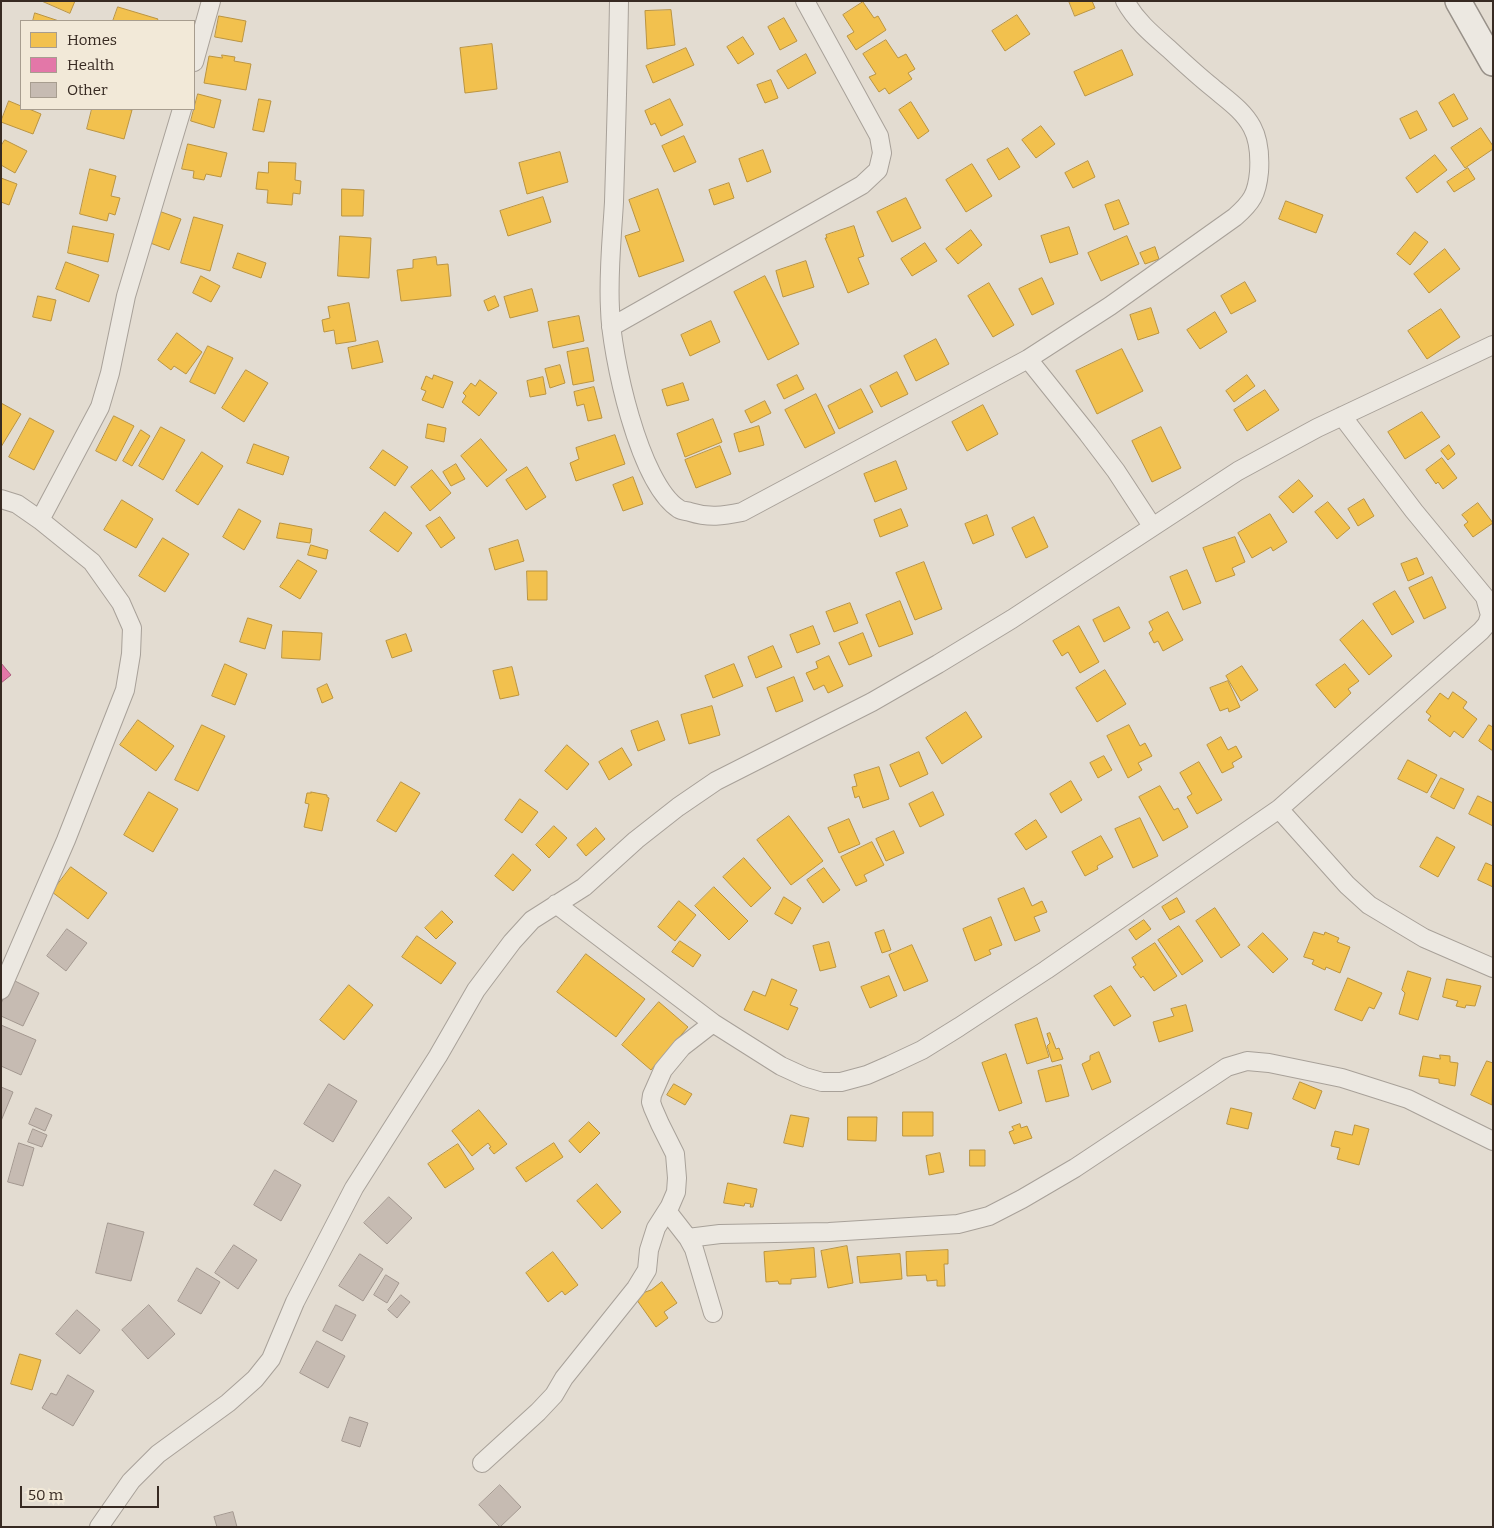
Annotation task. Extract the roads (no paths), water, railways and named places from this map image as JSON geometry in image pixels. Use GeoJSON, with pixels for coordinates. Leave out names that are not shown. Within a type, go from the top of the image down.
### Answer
{"type":"FeatureCollection","features":[{"type":"Feature","properties":{"kind":"street"},"geometry":{"type":"LineString","coordinates":[[195,58],[211,1]]}},
{"type":"Feature","properties":{"kind":"street"},"geometry":{"type":"LineString","coordinates":[[619,1],[618,95],[610,307],[615,353],[631,421],[645,461],[665,495],[680,509],[696,514],[718,517],[742,512],[1028,359],[1110,306],[1236,217],[1252,201],[1258,184],[1260,162],[1258,143],[1252,127],[1240,111],[1146,29],[1130,10],[1126,1]]}},
{"type":"Feature","properties":{"kind":"street"},"geometry":{"type":"LineString","coordinates":[[611,327],[862,185],[878,170],[882,153],[879,136],[805,1]]}},
{"type":"Feature","properties":{"kind":"street"},"geometry":{"type":"LineString","coordinates":[[1458,1],[1493,63]]}},
{"type":"Feature","properties":{"kind":"street"},"geometry":{"type":"LineString","coordinates":[[40,520],[100,407],[110,373],[126,296],[182,110]]}},
{"type":"Feature","properties":{"kind":"street"},"geometry":{"type":"LineString","coordinates":[[99,1527],[131,1481],[158,1454],[228,1403],[255,1379],[271,1359],[296,1302],[354,1188],[438,1056],[476,990],[521,930],[532,920],[584,887],[678,807],[716,781],[872,702],[938,664],[1012,619],[1238,471],[1317,428],[1493,345]]}},
{"type":"Feature","properties":{"kind":"street"},"geometry":{"type":"LineString","coordinates":[[1028,359],[1116,471],[1152,526]]}},
{"type":"Feature","properties":{"kind":"street"},"geometry":{"type":"LineString","coordinates":[[556,904],[713,1023],[781,1066],[805,1077],[822,1082],[841,1082],[867,1075],[922,1050],[1046,970],[1279,809],[1487,624],[1492,616],[1485,597],[1414,511],[1342,416]]}},
{"type":"Feature","properties":{"kind":"street"},"geometry":{"type":"LineString","coordinates":[[1,498],[17,504],[40,520],[92,562],[108,582],[121,603],[132,628],[131,654],[125,690],[1,990]]}},
{"type":"Feature","properties":{"kind":"street"},"geometry":{"type":"LineString","coordinates":[[1279,809],[1346,885],[1369,905],[1424,938],[1493,968]]}},
{"type":"Feature","properties":{"kind":"street"},"geometry":{"type":"LineString","coordinates":[[482,1463],[554,1395],[564,1378],[636,1288],[647,1270],[649,1250],[656,1228],[676,1192],[677,1178],[677,1162],[672,1146],[653,1108],[652,1095],[663,1070],[669,1062],[682,1047],[713,1023]]}},
{"type":"Feature","properties":{"kind":"street"},"geometry":{"type":"LineString","coordinates":[[688,1238],[720,1234],[828,1232],[958,1224],[980,1219],[1022,1199],[1075,1168],[1227,1067],[1247,1061],[1269,1063],[1342,1078],[1408,1099],[1493,1141]]}},
{"type":"Feature","properties":{"kind":"street"},"geometry":{"type":"LineString","coordinates":[[667,1211],[688,1238],[694,1250],[714,1312]]}}]}
